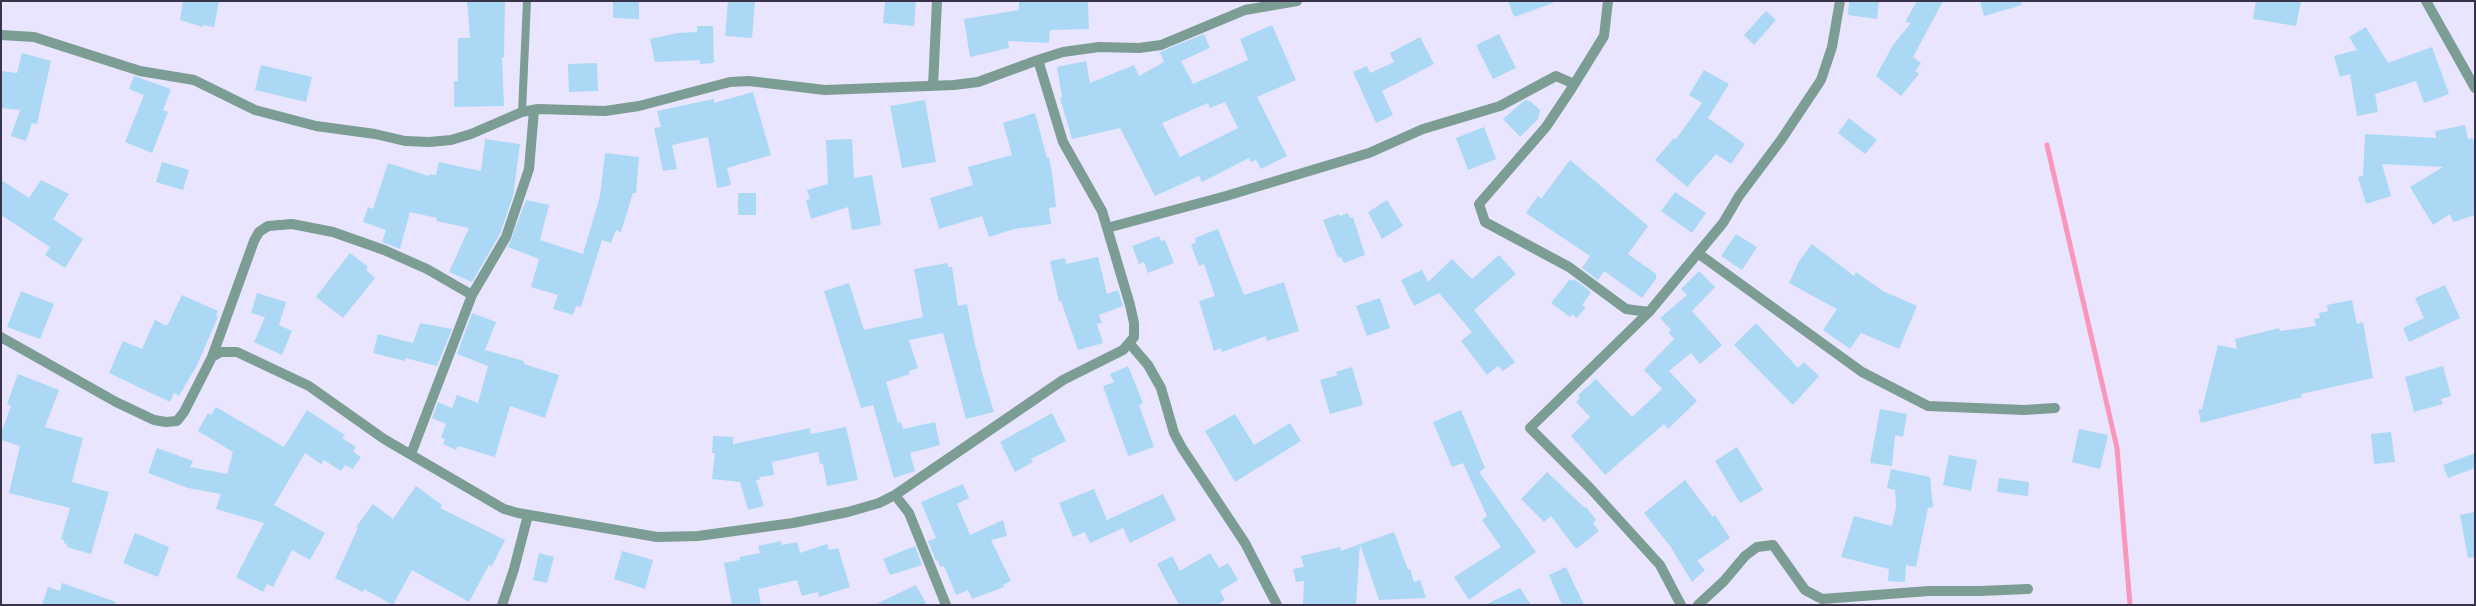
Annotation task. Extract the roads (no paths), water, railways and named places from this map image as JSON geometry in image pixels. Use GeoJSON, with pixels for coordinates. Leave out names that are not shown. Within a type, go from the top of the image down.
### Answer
{"type":"FeatureCollection","features":[{"type":"Feature","properties":{"kind":"street"},"geometry":{"type":"LineString","coordinates":[[933,86],[937,1]]}},
{"type":"Feature","properties":{"kind":"street"},"geometry":{"type":"LineString","coordinates":[[1,35],[34,37],[140,71],[194,80],[255,110],[316,126],[375,134],[405,141],[450,140],[471,134],[522,112],[534,110],[605,111],[639,106],[730,82],[749,81],[825,90],[933,86],[978,82],[1063,52],[1099,47],[1139,48],[1161,45],[1245,10],[1297,1]]}},
{"type":"Feature","properties":{"kind":"street"},"geometry":{"type":"LineString","coordinates":[[1608,1],[1604,36],[1574,84],[1546,127],[1479,204],[1486,222],[1568,267],[1626,309],[1649,312]]}},
{"type":"Feature","properties":{"kind":"street"},"geometry":{"type":"LineString","coordinates":[[1681,605],[1654,557],[1590,488],[1530,428],[1649,312],[1724,223],[1739,196],[1781,140],[1821,80],[1832,47],[1840,1]]}},
{"type":"Feature","properties":{"kind":"street"},"geometry":{"type":"LineString","coordinates":[[2426,1],[2475,88]]}},
{"type":"Feature","properties":{"kind":"street"},"geometry":{"type":"LineString","coordinates":[[212,357],[221,352],[237,352],[309,386],[384,439],[504,508],[528,515],[657,537],[698,536],[793,523],[848,512],[879,503],[895,496],[1063,380],[1123,350],[1134,337],[1134,324],[1107,228],[1090,187],[1063,142],[1038,60]]}},
{"type":"Feature","properties":{"kind":"street"},"geometry":{"type":"LineString","coordinates":[[1107,228],[1235,194],[1369,153],[1423,129],[1500,106],[1556,76],[1574,84]]}},
{"type":"Feature","properties":{"kind":"street"},"geometry":{"type":"LineString","coordinates":[[411,454],[472,294],[506,237],[529,169],[534,110]]}},
{"type":"Feature","properties":{"kind":"street"},"geometry":{"type":"LineString","coordinates":[[1,337],[116,402],[154,420],[166,422],[176,421],[184,412],[212,357],[254,241],[259,232],[268,226],[292,224],[333,232],[384,250],[426,269],[472,294]]}},
{"type":"Feature","properties":{"kind":"street"},"geometry":{"type":"LineString","coordinates":[[1699,254],[1862,372],[1928,406],[2024,410],[2055,408]]}},
{"type":"Feature","properties":{"kind":"street"},"geometry":{"type":"LineString","coordinates":[[1130,344],[1148,365],[1161,388],[1174,433],[1182,448],[1246,543],[1276,605]]}},
{"type":"Feature","properties":{"kind":"street"},"geometry":{"type":"LineString","coordinates":[[895,496],[909,513],[946,605]]}},
{"type":"Feature","properties":{"kind":"street"},"geometry":{"type":"LineString","coordinates":[[502,605],[514,570],[528,515]]}},
{"type":"Feature","properties":{"kind":"street"},"geometry":{"type":"LineString","coordinates":[[1698,605],[1724,581],[1745,556],[1757,547],[1773,545],[1805,590],[1822,599],[1913,592],[2028,589]]}},
{"type":"Feature","properties":{"kind":"lane"},"geometry":{"type":"LineString","coordinates":[[522,112],[527,1]]}},
{"type":"Feature","properties":{"kind":"waterway"},"geometry":{"type":"LineString","coordinates":[[2047,145],[2117,448],[2130,605]]}}]}
